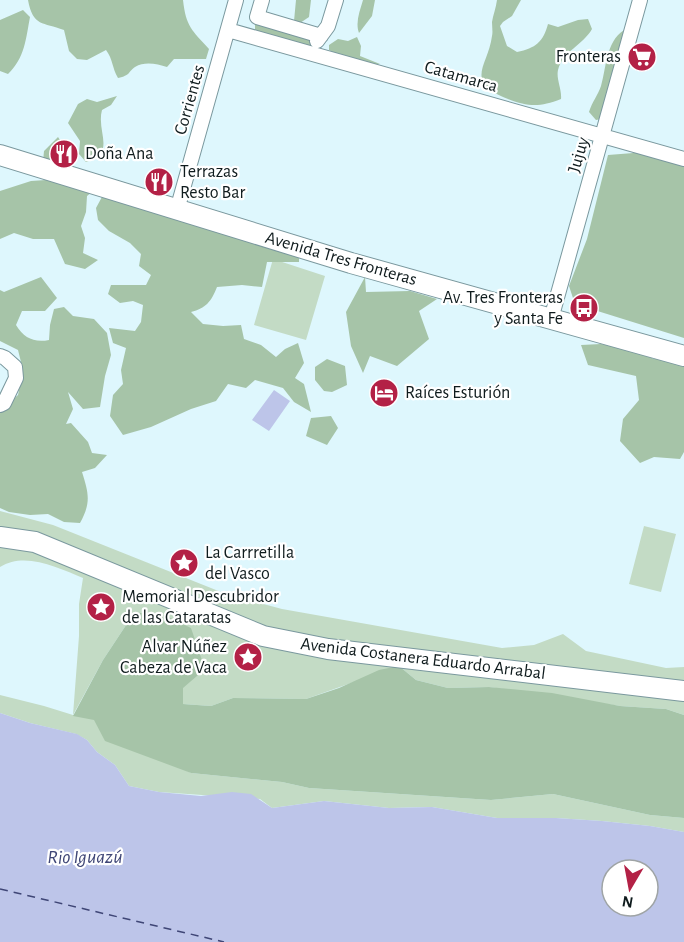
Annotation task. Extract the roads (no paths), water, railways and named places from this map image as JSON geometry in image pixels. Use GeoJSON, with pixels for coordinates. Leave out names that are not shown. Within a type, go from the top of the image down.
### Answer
{"type":"FeatureCollection","features":[{"type":"Feature","properties":{"kind":"main road","name":"Avenida Tres Fronteras"},"geometry":{"type":"LineString","coordinates":[[1,157],[351,263],[684,356]]}},
{"type":"Feature","properties":{"kind":"main road","name":"Avenida Costanera Eduardo Arrabal"},"geometry":{"type":"LineString","coordinates":[[0,537],[35,542],[263,636],[328,649],[684,691]]}},
{"type":"Feature","properties":{"kind":"street","name":"Corrientes"},"geometry":{"type":"LineString","coordinates":[[177,210],[236,0]]}},
{"type":"Feature","properties":{"kind":"street"},"geometry":{"type":"LineString","coordinates":[[262,0],[257,17],[321,36]]}},
{"type":"Feature","properties":{"kind":"street"},"geometry":{"type":"LineString","coordinates":[[308,52],[328,26],[336,0]]}},
{"type":"Feature","properties":{"kind":"street","name":"Jujuy"},"geometry":{"type":"LineString","coordinates":[[550,319],[640,0]]}},
{"type":"Feature","properties":{"kind":"street","name":"Catamarca"},"geometry":{"type":"LineString","coordinates":[[228,30],[684,159]]}},
{"type":"Feature","properties":{"kind":"street"},"geometry":{"type":"LineString","coordinates":[[0,356],[15,367],[16,378],[4,404],[0,405]]}},
{"type":"Feature","properties":{"kind":"water"},"geometry":{"type":"Polygon","coordinates":[[[274,390],[290,401],[269,431],[252,420],[274,390]]]}},
{"type":"Feature","properties":{"kind":"water","name":"Rio Iguazú"},"geometry":{"type":"Polygon","coordinates":[[[0,713],[77,734],[115,765],[129,786],[159,792],[201,796],[232,792],[251,794],[272,808],[324,801],[389,808],[432,807],[497,818],[602,821],[684,832],[684,942],[0,942],[0,713]]]}},
{"type":"Feature","properties":{"kind":"place","name":"Fronteras"},"geometry":{"type":"Point","coordinates":[642,57]}},
{"type":"Feature","properties":{"kind":"place","name":"Doña Ana"},"geometry":{"type":"Point","coordinates":[64,154]}},
{"type":"Feature","properties":{"kind":"place","name":"Terrazas Resto Bar"},"geometry":{"type":"Point","coordinates":[159,182]}},
{"type":"Feature","properties":{"kind":"place","name":"Av. Tres Fronteras y Santa Fe"},"geometry":{"type":"Point","coordinates":[584,308]}},
{"type":"Feature","properties":{"kind":"place","name":"Raíces Esturión"},"geometry":{"type":"Point","coordinates":[384,393]}},
{"type":"Feature","properties":{"kind":"place","name":"La Carrretilla del Vasco"},"geometry":{"type":"Point","coordinates":[184,563]}},
{"type":"Feature","properties":{"kind":"place","name":"Memorial Descubridor de las Cataratas"},"geometry":{"type":"Point","coordinates":[101,607]}},
{"type":"Feature","properties":{"kind":"place","name":"Alvar Núñez Cabeza de Vaca"},"geometry":{"type":"Point","coordinates":[248,657]}}]}
